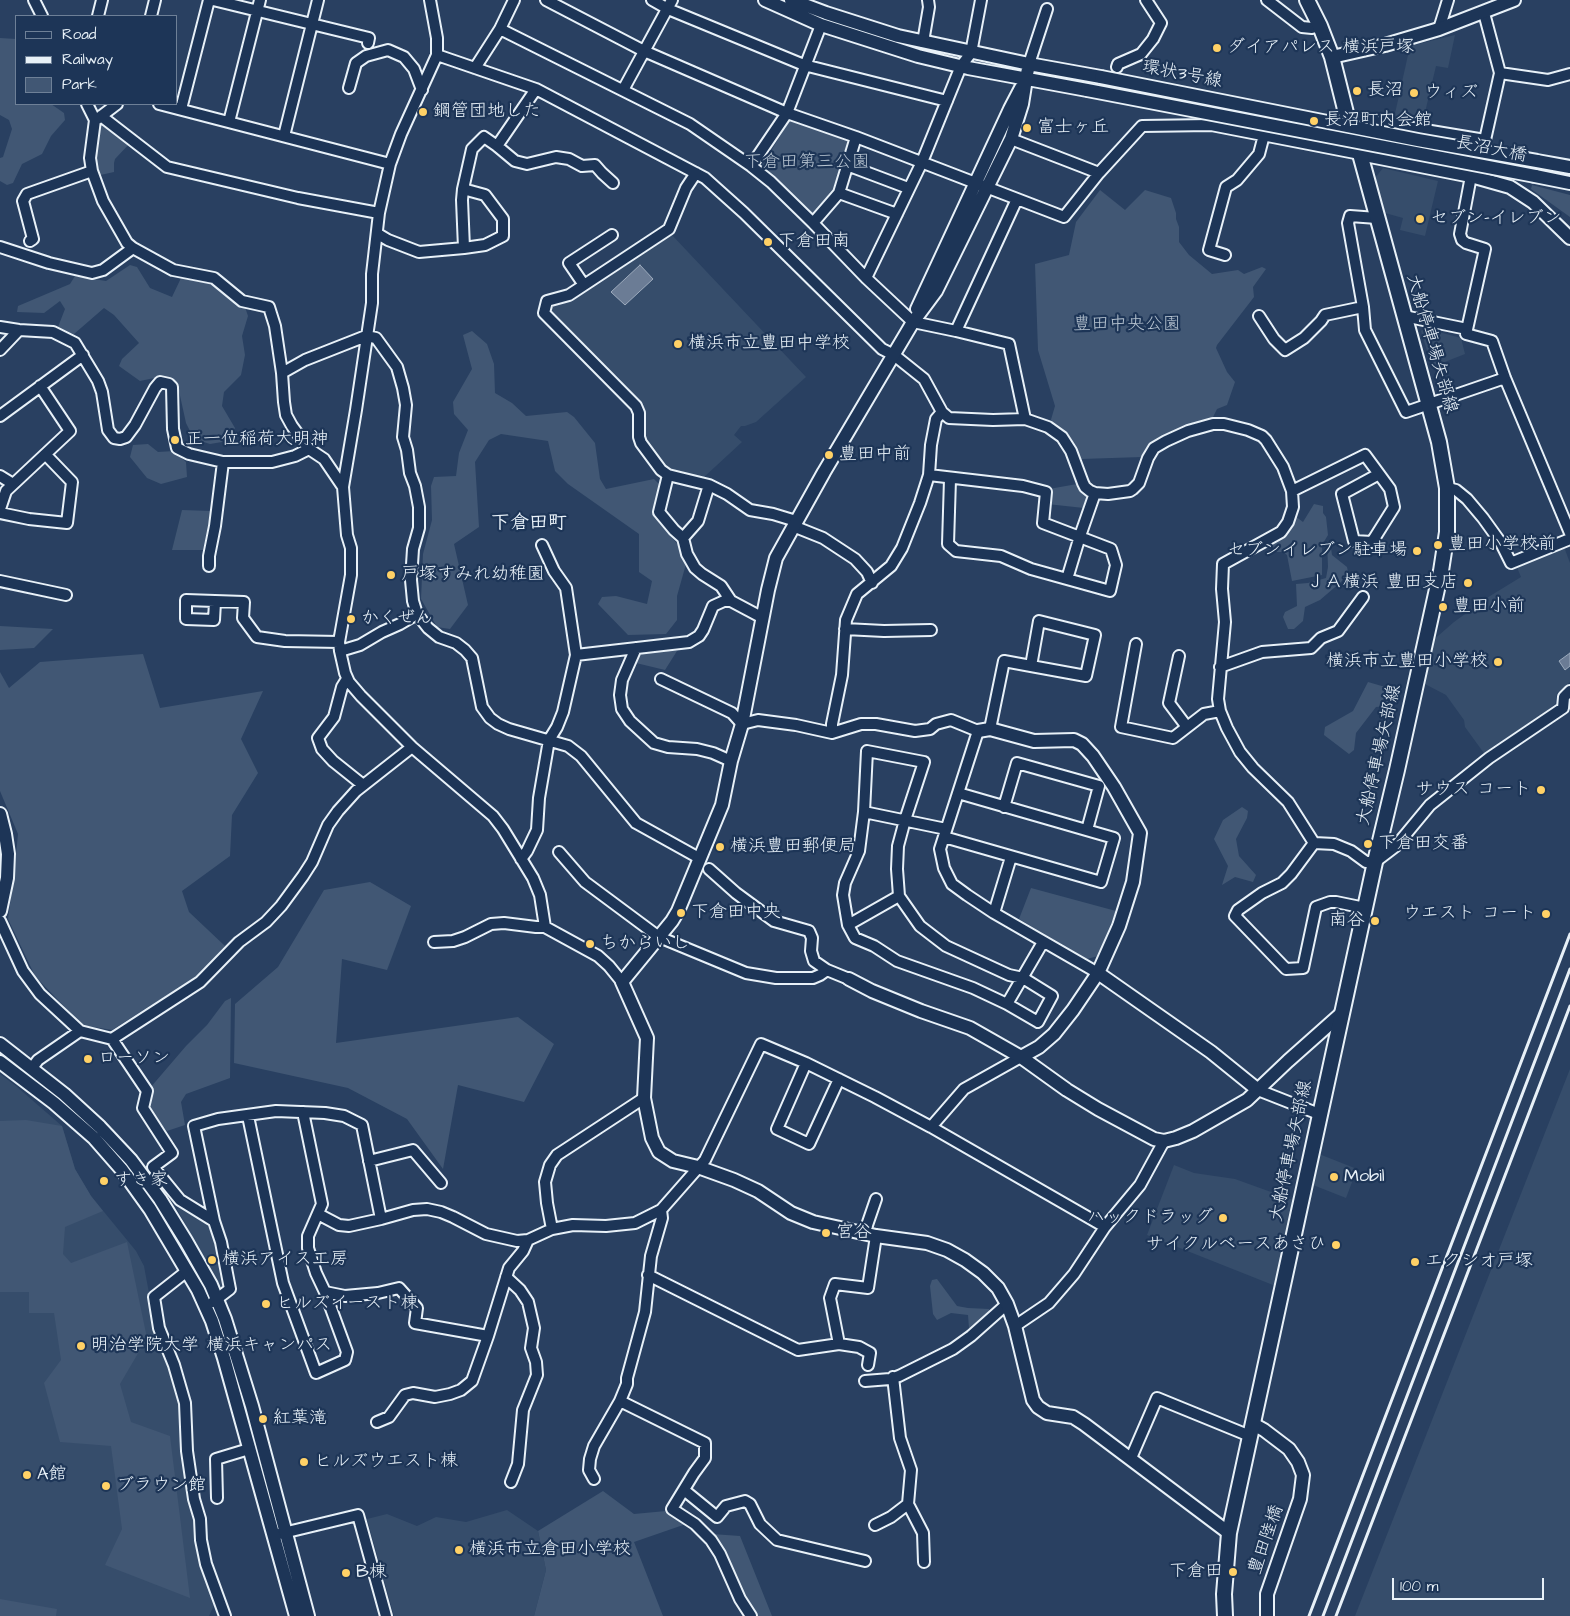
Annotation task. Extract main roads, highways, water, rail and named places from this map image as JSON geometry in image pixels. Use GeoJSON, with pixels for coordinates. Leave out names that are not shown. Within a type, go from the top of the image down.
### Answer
{"type":"FeatureCollection","features":[{"type":"Feature","properties":{"kind":"main road","name":"大船停車場矢部線"},"geometry":{"type":"LineString","coordinates":[[1224,1616],[1228,1533],[1375,862],[1442,570],[1447,532],[1447,488],[1439,442],[1360,154],[1347,117],[1332,57],[1307,0]]}},
{"type":"Feature","properties":{"kind":"railway"},"geometry":{"type":"LineString","coordinates":[[1309,1616],[1570,934]]}},
{"type":"Feature","properties":{"kind":"railway"},"geometry":{"type":"LineString","coordinates":[[1323,1616],[1570,969]]}},
{"type":"Feature","properties":{"kind":"railway"},"geometry":{"type":"LineString","coordinates":[[1336,1616],[1570,1006]]}},
{"type":"Feature","properties":{"kind":"place","name":"ダイアパレス 横浜戸塚"},"geometry":{"type":"Point","coordinates":[1217,48]}},
{"type":"Feature","properties":{"kind":"place","name":"長沼"},"geometry":{"type":"Point","coordinates":[1357,91]}},
{"type":"Feature","properties":{"kind":"place","name":"ウィズ"},"geometry":{"type":"Point","coordinates":[1414,93]}},
{"type":"Feature","properties":{"kind":"place","name":"鋼管団地した"},"geometry":{"type":"Point","coordinates":[423,112]}},
{"type":"Feature","properties":{"kind":"place","name":"長沼町内会館"},"geometry":{"type":"Point","coordinates":[1314,121]}},
{"type":"Feature","properties":{"kind":"place","name":"富士ヶ丘"},"geometry":{"type":"Point","coordinates":[1027,128]}},
{"type":"Feature","properties":{"kind":"place","name":"セブン-イレブン"},"geometry":{"type":"Point","coordinates":[1420,219]}},
{"type":"Feature","properties":{"kind":"place","name":"下倉田南"},"geometry":{"type":"Point","coordinates":[768,242]}},
{"type":"Feature","properties":{"kind":"place","name":"横浜市立豊田中学校"},"geometry":{"type":"Point","coordinates":[678,344]}},
{"type":"Feature","properties":{"kind":"place","name":"正一位稲荷大明神"},"geometry":{"type":"Point","coordinates":[175,440]}},
{"type":"Feature","properties":{"kind":"place","name":"豊田中前"},"geometry":{"type":"Point","coordinates":[829,455]}},
{"type":"Feature","properties":{"kind":"place","name":"豊田小学校前"},"geometry":{"type":"Point","coordinates":[1438,545]}},
{"type":"Feature","properties":{"kind":"place","name":"セブンイレブン駐車場"},"geometry":{"type":"Point","coordinates":[1417,551]}},
{"type":"Feature","properties":{"kind":"place","name":"戸塚すみれ幼稚園"},"geometry":{"type":"Point","coordinates":[391,575]}},
{"type":"Feature","properties":{"kind":"place","name":"ＪＡ横浜 豊田支店"},"geometry":{"type":"Point","coordinates":[1468,583]}},
{"type":"Feature","properties":{"kind":"place","name":"豊田小前"},"geometry":{"type":"Point","coordinates":[1443,607]}},
{"type":"Feature","properties":{"kind":"place","name":"かくぜん"},"geometry":{"type":"Point","coordinates":[351,619]}},
{"type":"Feature","properties":{"kind":"place","name":"横浜市立豊田小学校"},"geometry":{"type":"Point","coordinates":[1498,662]}},
{"type":"Feature","properties":{"kind":"place","name":"サウス コート"},"geometry":{"type":"Point","coordinates":[1541,790]}},
{"type":"Feature","properties":{"kind":"place","name":"下倉田交番"},"geometry":{"type":"Point","coordinates":[1368,844]}},
{"type":"Feature","properties":{"kind":"place","name":"横浜豊田郵便局"},"geometry":{"type":"Point","coordinates":[720,847]}},
{"type":"Feature","properties":{"kind":"place","name":"下倉田中央"},"geometry":{"type":"Point","coordinates":[681,913]}},
{"type":"Feature","properties":{"kind":"place","name":"ウエスト コート"},"geometry":{"type":"Point","coordinates":[1546,914]}},
{"type":"Feature","properties":{"kind":"place","name":"南谷"},"geometry":{"type":"Point","coordinates":[1375,921]}},
{"type":"Feature","properties":{"kind":"place","name":"ちからいし"},"geometry":{"type":"Point","coordinates":[590,944]}},
{"type":"Feature","properties":{"kind":"place","name":"ローソン"},"geometry":{"type":"Point","coordinates":[88,1059]}},
{"type":"Feature","properties":{"kind":"place","name":"Mobil"},"geometry":{"type":"Point","coordinates":[1334,1177]}},
{"type":"Feature","properties":{"kind":"place","name":"すき家"},"geometry":{"type":"Point","coordinates":[104,1181]}},
{"type":"Feature","properties":{"kind":"place","name":"ハックドラッグ"},"geometry":{"type":"Point","coordinates":[1223,1218]}},
{"type":"Feature","properties":{"kind":"place","name":"宮谷"},"geometry":{"type":"Point","coordinates":[826,1233]}},
{"type":"Feature","properties":{"kind":"place","name":"サイクルベースあさひ"},"geometry":{"type":"Point","coordinates":[1336,1245]}},
{"type":"Feature","properties":{"kind":"place","name":"横浜アイス工房"},"geometry":{"type":"Point","coordinates":[212,1260]}},
{"type":"Feature","properties":{"kind":"place","name":"エクシオ戸塚"},"geometry":{"type":"Point","coordinates":[1415,1262]}},
{"type":"Feature","properties":{"kind":"place","name":"ヒルズイースト棟"},"geometry":{"type":"Point","coordinates":[266,1304]}},
{"type":"Feature","properties":{"kind":"place","name":"明治学院大学 横浜キャンパス"},"geometry":{"type":"Point","coordinates":[81,1346]}},
{"type":"Feature","properties":{"kind":"place","name":"紅葉滝"},"geometry":{"type":"Point","coordinates":[263,1419]}},
{"type":"Feature","properties":{"kind":"place","name":"ヒルズウエスト棟"},"geometry":{"type":"Point","coordinates":[304,1462]}},
{"type":"Feature","properties":{"kind":"place","name":"A館"},"geometry":{"type":"Point","coordinates":[27,1475]}},
{"type":"Feature","properties":{"kind":"place","name":"ブラウン館"},"geometry":{"type":"Point","coordinates":[106,1486]}},
{"type":"Feature","properties":{"kind":"place","name":"横浜市立倉田小学校"},"geometry":{"type":"Point","coordinates":[459,1550]}},
{"type":"Feature","properties":{"kind":"place","name":"下倉田"},"geometry":{"type":"Point","coordinates":[1233,1572]}},
{"type":"Feature","properties":{"kind":"place","name":"B棟"},"geometry":{"type":"Point","coordinates":[346,1573]}},
{"type":"Feature","properties":{"kind":"district","name":"下倉田町"},"geometry":{"type":"Point","coordinates":[529,524]}},
{"type":"Feature","properties":{"kind":"park label","name":"下倉田第三公園"},"geometry":{"type":"Point","coordinates":[807,163]}},
{"type":"Feature","properties":{"kind":"park label","name":"豊田中央公園"},"geometry":{"type":"Point","coordinates":[1127,325]}}]}
